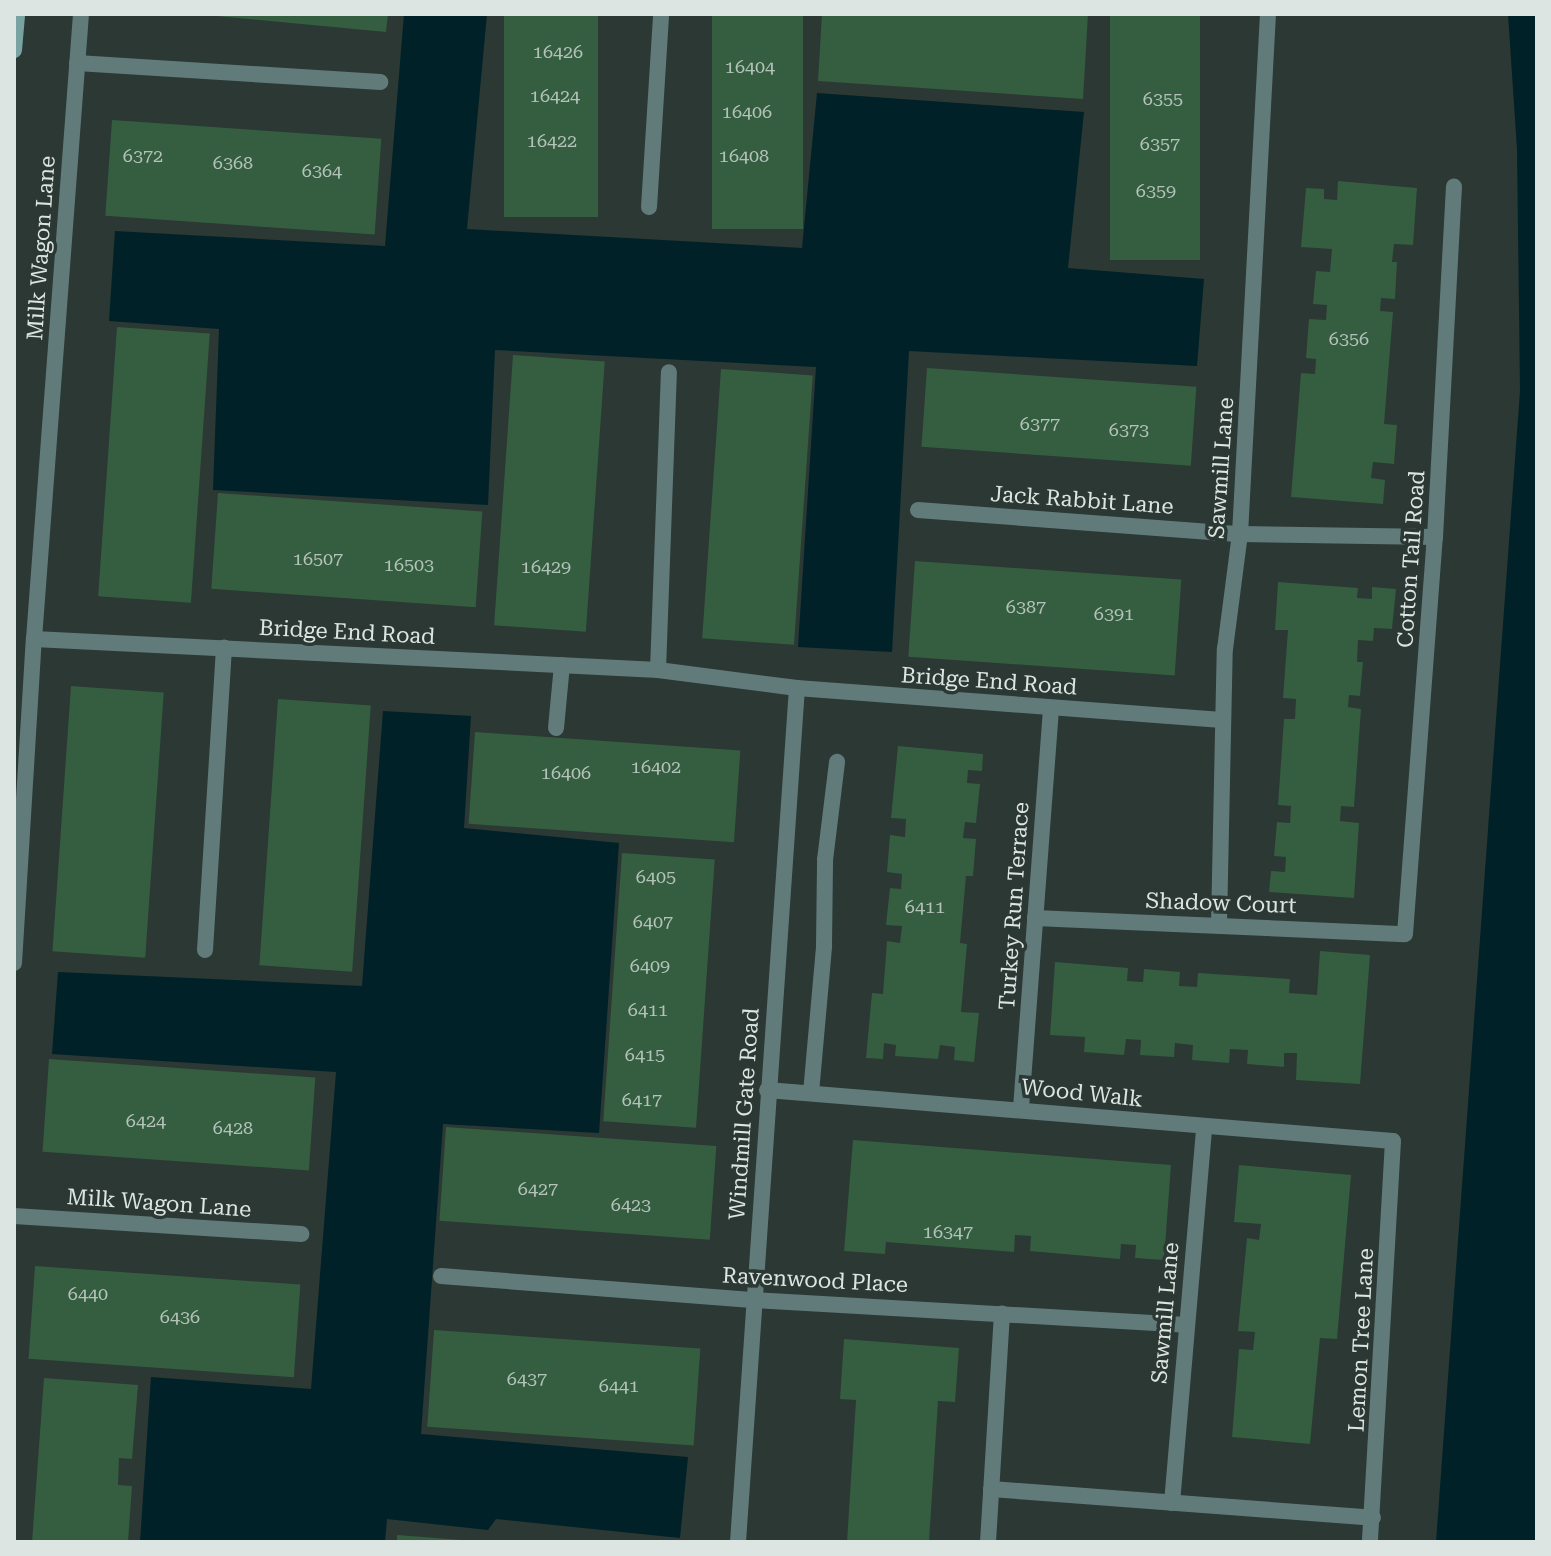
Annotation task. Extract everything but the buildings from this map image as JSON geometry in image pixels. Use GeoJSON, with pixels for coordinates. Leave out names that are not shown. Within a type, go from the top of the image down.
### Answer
{"type":"FeatureCollection","features":[{"type":"Feature","properties":{"kind":"street"},"geometry":{"type":"LineString","coordinates":[[14,50],[17,14]]}},
{"type":"Feature","properties":{"kind":"street","name":"Milk Wagon Lane"},"geometry":{"type":"LineString","coordinates":[[14,963],[34,639],[81,14]]}},
{"type":"Feature","properties":{"kind":"street"},"geometry":{"type":"LineString","coordinates":[[649,207],[661,14]]}},
{"type":"Feature","properties":{"kind":"street","name":"Sawmill Lane"},"geometry":{"type":"LineString","coordinates":[[1219,924],[1225,649],[1240,534],[1268,14]]}},
{"type":"Feature","properties":{"kind":"street"},"geometry":{"type":"LineString","coordinates":[[77,63],[380,82]]}},
{"type":"Feature","properties":{"kind":"street","name":"Cotton Tail Road"},"geometry":{"type":"LineString","coordinates":[[1405,934],[1435,537],[1454,187]]}},
{"type":"Feature","properties":{"kind":"street"},"geometry":{"type":"LineString","coordinates":[[658,670],[669,372]]}},
{"type":"Feature","properties":{"kind":"street","name":"Jack Rabbit Lane"},"geometry":{"type":"LineString","coordinates":[[918,510],[1240,534],[1435,537]]}},
{"type":"Feature","properties":{"kind":"street","name":"Bridge End Road"},"geometry":{"type":"LineString","coordinates":[[34,639],[658,670],[797,688],[1222,720]]}},
{"type":"Feature","properties":{"kind":"street"},"geometry":{"type":"LineString","coordinates":[[205,950],[224,648]]}},
{"type":"Feature","properties":{"kind":"street"},"geometry":{"type":"LineString","coordinates":[[556,728],[562,665]]}},
{"type":"Feature","properties":{"kind":"street","name":"Windmill Gate Road"},"geometry":{"type":"LineString","coordinates":[[738,1542],[797,688]]}},
{"type":"Feature","properties":{"kind":"street","name":"Turkey Run Terrace"},"geometry":{"type":"LineString","coordinates":[[1021,1108],[1051,708]]}},
{"type":"Feature","properties":{"kind":"street"},"geometry":{"type":"LineString","coordinates":[[811,1093],[824,946],[825,860],[837,762]]}},
{"type":"Feature","properties":{"kind":"street","name":"Shadow Court"},"geometry":{"type":"LineString","coordinates":[[1035,918],[1405,934]]}},
{"type":"Feature","properties":{"kind":"street","name":"Wood Walk"},"geometry":{"type":"LineString","coordinates":[[767,1090],[1021,1108],[1204,1127],[1393,1141]]}},
{"type":"Feature","properties":{"kind":"street","name":"Sawmill Lane"},"geometry":{"type":"LineString","coordinates":[[1172,1503],[1204,1127]]}},
{"type":"Feature","properties":{"kind":"street","name":"Lemon Tree Lane"},"geometry":{"type":"LineString","coordinates":[[1370,1542],[1393,1141]]}},
{"type":"Feature","properties":{"kind":"street","name":"Milk Wagon Lane"},"geometry":{"type":"LineString","coordinates":[[14,1216],[301,1234]]}},
{"type":"Feature","properties":{"kind":"street","name":"Ravenwood Place"},"geometry":{"type":"LineString","coordinates":[[441,1276],[755,1300],[1186,1325]]}},
{"type":"Feature","properties":{"kind":"street"},"geometry":{"type":"LineString","coordinates":[[988,1542],[1002,1313]]}},
{"type":"Feature","properties":{"kind":"street"},"geometry":{"type":"LineString","coordinates":[[991,1489],[1373,1518]]}},
{"type":"Feature","properties":{"kind":"water"},"geometry":{"type":"Polygon","coordinates":[[[404,14],[487,14],[467,229],[802,248],[817,93],[1084,112],[1068,268],[1204,279],[1197,366],[909,351],[892,652],[798,647],[816,367],[495,350],[488,505],[213,490],[219,329],[109,321],[115,231],[385,246],[404,14]]]}},
{"type":"Feature","properties":{"kind":"water"},"geometry":{"type":"Polygon","coordinates":[[[1508,14],[1537,14],[1537,1542],[1436,1542],[1520,391],[1517,149],[1508,14]]]}},
{"type":"Feature","properties":{"kind":"water"},"geometry":{"type":"Polygon","coordinates":[[[383,711],[471,716],[464,828],[619,843],[599,1133],[443,1124],[421,1434],[688,1457],[680,1538],[496,1519],[488,1530],[387,1519],[385,1542],[140,1542],[151,1377],[311,1389],[336,1072],[52,1054],[58,972],[362,986],[383,711]]]}}]}
